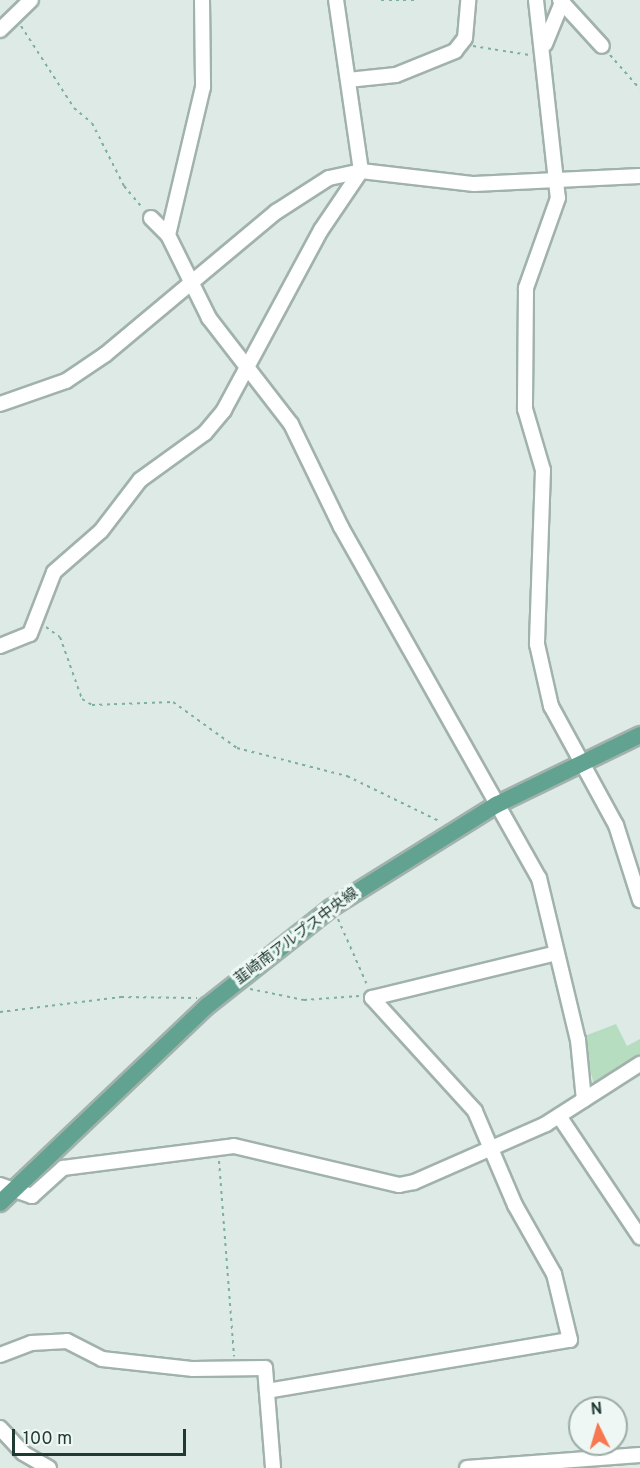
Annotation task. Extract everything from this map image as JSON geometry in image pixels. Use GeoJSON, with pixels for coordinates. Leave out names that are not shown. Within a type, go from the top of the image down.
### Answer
{"type":"FeatureCollection","features":[{"type":"Feature","properties":{"kind":"main road","name":"韮崎南アルプス中央線"},"geometry":{"type":"LineString","coordinates":[[0,1203],[6,1188],[207,1006],[331,908],[496,805],[583,760],[640,735]]}},
{"type":"Feature","properties":{"kind":"street"},"geometry":{"type":"LineString","coordinates":[[0,30],[32,0]]}},
{"type":"Feature","properties":{"kind":"street"},"geometry":{"type":"LineString","coordinates":[[168,235],[203,87],[202,0]]}},
{"type":"Feature","properties":{"kind":"street"},"geometry":{"type":"LineString","coordinates":[[0,646],[22,641],[35,621],[54,572],[101,531],[140,480],[205,433],[224,410],[321,230],[361,171],[336,0]]}},
{"type":"Feature","properties":{"kind":"street"},"geometry":{"type":"LineString","coordinates":[[348,80],[429,64],[462,43],[468,0]]}},
{"type":"Feature","properties":{"kind":"street"},"geometry":{"type":"LineString","coordinates":[[536,0],[545,50],[557,182],[554,211],[528,272],[523,389],[543,470],[537,644],[542,677],[551,706],[583,760],[616,825],[640,900]]}},
{"type":"Feature","properties":{"kind":"street"},"geometry":{"type":"LineString","coordinates":[[545,50],[562,1],[602,46]]}},
{"type":"Feature","properties":{"kind":"street"},"geometry":{"type":"LineString","coordinates":[[0,404],[66,381],[191,283],[276,212],[329,178],[361,171],[474,184],[557,182],[640,176]]}},
{"type":"Feature","properties":{"kind":"street"},"geometry":{"type":"LineString","coordinates":[[151,218],[168,235],[191,283],[224,341],[247,364],[291,424],[341,526],[394,613],[496,805],[539,878],[553,954],[578,1040],[584,1100]]}},
{"type":"Feature","properties":{"kind":"street"},"geometry":{"type":"LineString","coordinates":[[267,1391],[570,1340],[554,1274],[514,1204],[493,1148],[475,1111],[372,999],[553,954]]}},
{"type":"Feature","properties":{"kind":"street"},"geometry":{"type":"LineString","coordinates":[[6,1188],[32,1196],[63,1168],[217,1147],[399,1185],[493,1148],[559,1116],[640,1064]]}},
{"type":"Feature","properties":{"kind":"street"},"geometry":{"type":"LineString","coordinates":[[559,1116],[640,1237]]}},
{"type":"Feature","properties":{"kind":"street"},"geometry":{"type":"LineString","coordinates":[[0,1355],[31,1343],[67,1341],[102,1359],[233,1369],[265,1368],[273,1468]]}},
{"type":"Feature","properties":{"kind":"street"},"geometry":{"type":"LineString","coordinates":[[0,1428],[23,1453],[50,1468]]}},
{"type":"Feature","properties":{"kind":"street"},"geometry":{"type":"LineString","coordinates":[[467,1468],[640,1455]]}},
{"type":"Feature","properties":{"kind":"path"},"geometry":{"type":"LineString","coordinates":[[381,0],[416,0]]}},
{"type":"Feature","properties":{"kind":"path"},"geometry":{"type":"LineString","coordinates":[[15,16],[74,108],[92,123],[124,186],[151,218]]}},
{"type":"Feature","properties":{"kind":"path"},"geometry":{"type":"LineString","coordinates":[[462,43],[495,54],[545,50]]}},
{"type":"Feature","properties":{"kind":"path"},"geometry":{"type":"LineString","coordinates":[[602,46],[640,89]]}},
{"type":"Feature","properties":{"kind":"path"},"geometry":{"type":"LineString","coordinates":[[35,621],[60,637],[82,699],[92,705],[173,702],[237,748],[347,776],[434,815],[451,831]]}},
{"type":"Feature","properties":{"kind":"path"},"geometry":{"type":"LineString","coordinates":[[331,908],[372,999]]}},
{"type":"Feature","properties":{"kind":"path"},"geometry":{"type":"LineString","coordinates":[[243,996],[250,989],[304,1000],[347,994],[372,999]]}},
{"type":"Feature","properties":{"kind":"path"},"geometry":{"type":"LineString","coordinates":[[0,1012],[131,997],[182,996],[207,1006]]}},
{"type":"Feature","properties":{"kind":"path"},"geometry":{"type":"LineString","coordinates":[[217,1147],[233,1369]]}},
{"type":"Feature","properties":{"kind":"green space"},"geometry":{"type":"Polygon","coordinates":[[[616,1024],[627,1046],[640,1039],[640,1060],[594,1085],[582,1037],[616,1024]]]}},
{"type":"Feature","properties":{"kind":"waterway"},"geometry":{"type":"LineString","coordinates":[[0,1439],[19,1457]]}}]}
